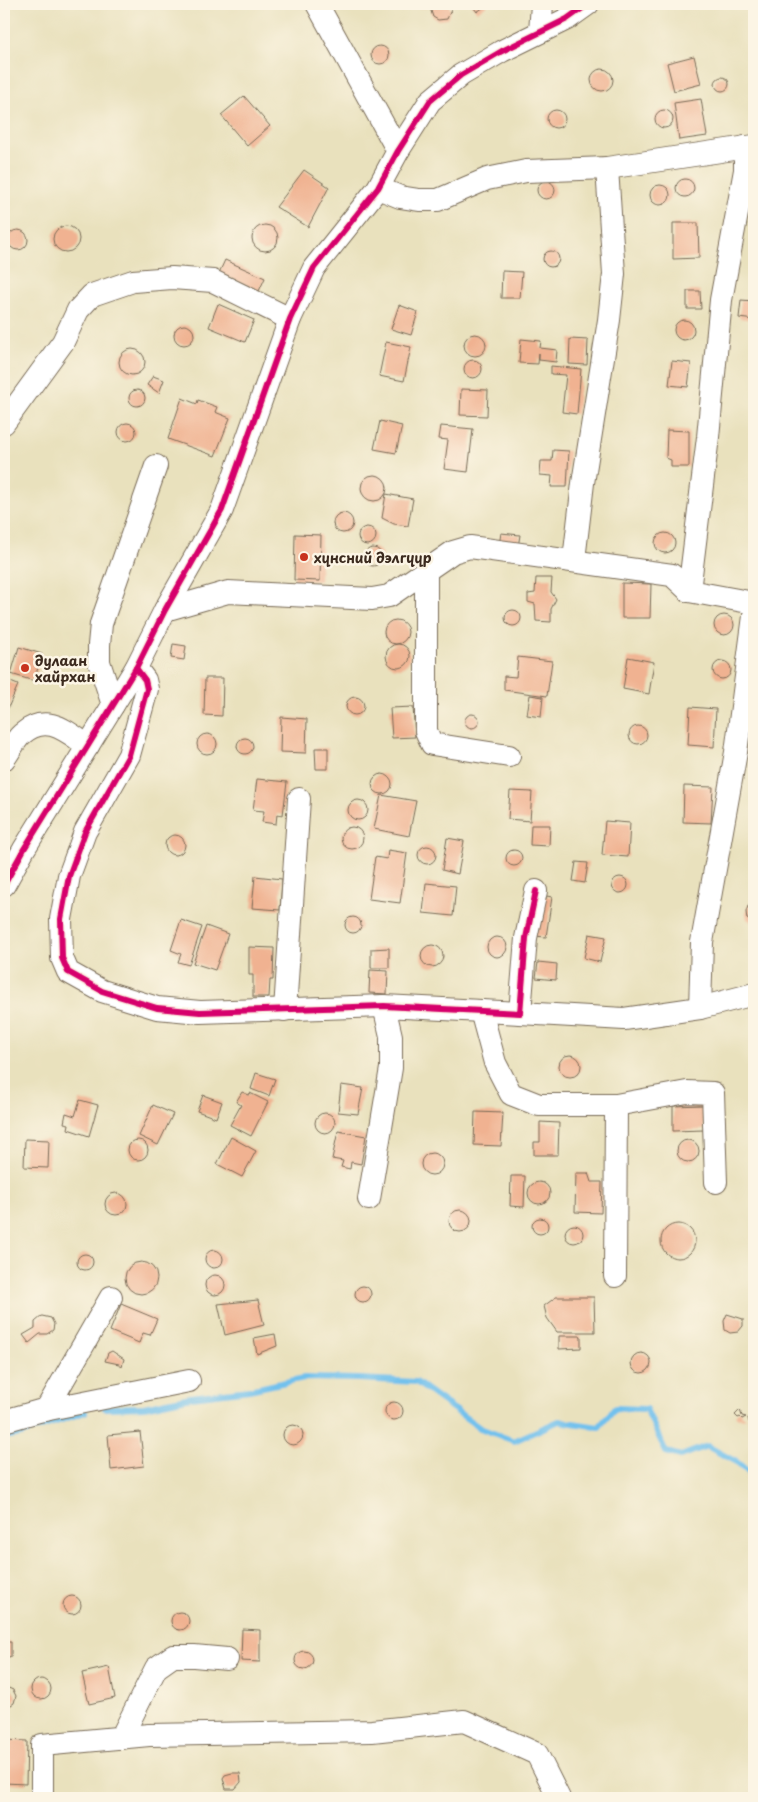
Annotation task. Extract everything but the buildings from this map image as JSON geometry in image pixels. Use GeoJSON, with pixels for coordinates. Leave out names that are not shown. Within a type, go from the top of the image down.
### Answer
{"type":"FeatureCollection","features":[{"type":"Feature","properties":{"kind":"street"},"geometry":{"type":"LineString","coordinates":[[317,4],[398,151]]}},
{"type":"Feature","properties":{"kind":"street"},"geometry":{"type":"LineString","coordinates":[[540,32],[542,4]]}},
{"type":"Feature","properties":{"kind":"street"},"geometry":{"type":"LineString","coordinates":[[4,885],[24,849],[136,668],[164,610],[222,510],[290,319],[314,268],[378,188],[398,151],[430,101],[461,75],[502,51],[567,19],[588,4]]}},
{"type":"Feature","properties":{"kind":"street"},"geometry":{"type":"LineString","coordinates":[[378,188],[400,197],[438,200],[487,178],[526,171],[607,168],[750,146],[721,300],[708,437],[689,591]]}},
{"type":"Feature","properties":{"kind":"street"},"geometry":{"type":"LineString","coordinates":[[574,560],[583,482],[609,320],[614,274],[607,168]]}},
{"type":"Feature","properties":{"kind":"street"},"geometry":{"type":"LineString","coordinates":[[4,423],[63,342],[78,310],[92,295],[133,281],[172,278],[213,281],[290,319]]}},
{"type":"Feature","properties":{"kind":"street"},"geometry":{"type":"LineString","coordinates":[[113,705],[99,662],[102,624],[156,466]]}},
{"type":"Feature","properties":{"kind":"street"},"geometry":{"type":"LineString","coordinates":[[164,610],[228,592],[372,599],[389,596],[453,552],[470,547],[672,575],[689,591],[754,603]]}},
{"type":"Feature","properties":{"kind":"street"},"geometry":{"type":"LineString","coordinates":[[426,570],[426,731],[432,744],[509,756]]}},
{"type":"Feature","properties":{"kind":"street"},"geometry":{"type":"LineString","coordinates":[[700,1008],[702,942],[736,752],[754,616]]}},
{"type":"Feature","properties":{"kind":"street"},"geometry":{"type":"LineString","coordinates":[[136,668],[145,680],[147,688],[129,754],[85,832],[68,876],[60,919],[62,958],[68,972],[102,991],[157,1008],[200,1012],[384,1006],[624,1019],[700,1008],[754,994]]}},
{"type":"Feature","properties":{"kind":"street"},"geometry":{"type":"LineString","coordinates":[[4,760],[22,734],[36,724],[49,723],[61,727],[88,746]]}},
{"type":"Feature","properties":{"kind":"street"},"geometry":{"type":"LineString","coordinates":[[285,1010],[299,799]]}},
{"type":"Feature","properties":{"kind":"street"},"geometry":{"type":"LineString","coordinates":[[520,1013],[526,938],[536,891]]}},
{"type":"Feature","properties":{"kind":"street"},"geometry":{"type":"LineString","coordinates":[[369,1199],[391,1068],[391,1036],[384,1006]]}},
{"type":"Feature","properties":{"kind":"street"},"geometry":{"type":"LineString","coordinates":[[481,1011],[495,1064],[511,1094],[539,1106],[616,1105],[687,1092],[713,1092],[716,1182]]}},
{"type":"Feature","properties":{"kind":"street"},"geometry":{"type":"LineString","coordinates":[[615,1276],[616,1105]]}},
{"type":"Feature","properties":{"kind":"street"},"geometry":{"type":"LineString","coordinates":[[46,1410],[111,1297]]}},
{"type":"Feature","properties":{"kind":"street"},"geometry":{"type":"LineString","coordinates":[[4,1420],[189,1381]]}},
{"type":"Feature","properties":{"kind":"street"},"geometry":{"type":"LineString","coordinates":[[121,1738],[156,1668],[173,1656],[227,1659]]}},
{"type":"Feature","properties":{"kind":"street"},"geometry":{"type":"LineString","coordinates":[[42,1798],[42,1745],[149,1735],[372,1730],[464,1721],[537,1754],[559,1798]]}},
{"type":"Feature","properties":{"kind":"waterway"},"geometry":{"type":"LineString","coordinates":[[105,1408],[144,1407],[191,1397],[249,1390],[304,1378],[416,1382],[480,1428],[514,1441],[559,1421],[599,1427],[615,1408],[646,1409],[666,1452],[681,1456],[707,1446],[738,1463],[754,1477]]}},
{"type":"Feature","properties":{"kind":"waterway"},"geometry":{"type":"LineString","coordinates":[[4,1437],[21,1434],[85,1412]]}},
{"type":"Feature","properties":{"kind":"cycle path"},"geometry":{"type":"LineString","coordinates":[[4,885],[24,849],[136,668],[165,610],[222,510],[290,319],[314,268],[378,188],[398,151],[430,101],[461,75],[502,51],[567,19],[588,4]]}},
{"type":"Feature","properties":{"kind":"cycle path"},"geometry":{"type":"LineString","coordinates":[[136,668],[145,680],[147,689],[129,755],[85,832],[69,876],[61,919],[62,958],[68,972],[102,991],[157,1008],[200,1012],[384,1006],[520,1013],[526,938],[536,891]]}},
{"type":"Feature","properties":{"kind":"place","name":"хүнсний дэлгүүр"},"geometry":{"type":"Point","coordinates":[304,557]}},
{"type":"Feature","properties":{"kind":"place","name":"дулаан хайрхан"},"geometry":{"type":"Point","coordinates":[25,668]}}]}
